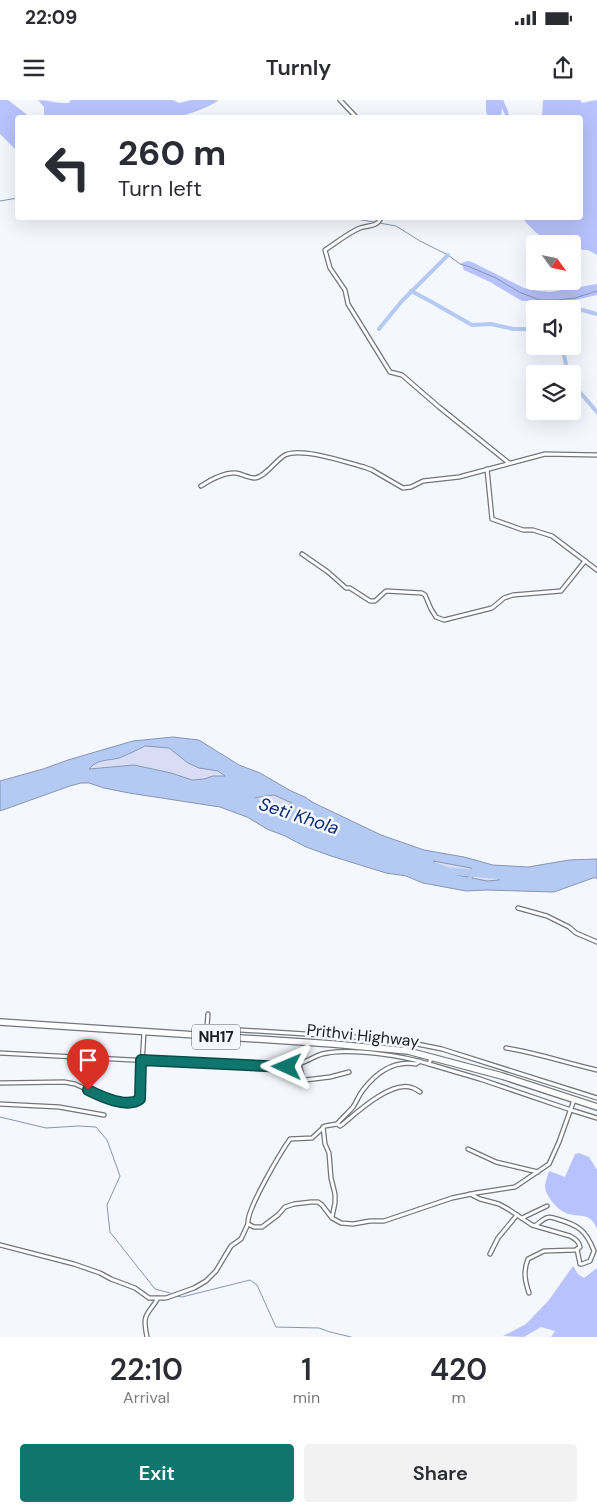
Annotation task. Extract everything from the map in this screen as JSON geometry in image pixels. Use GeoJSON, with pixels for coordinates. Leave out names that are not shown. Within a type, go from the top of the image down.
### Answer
{"type":"FeatureCollection","features":[{"type":"Feature","properties":{"kind":"highway","name":"Prithvi Highway"},"geometry":{"type":"LineString","coordinates":[[0,1022],[408,1051],[431,1056],[597,1107]]}},
{"type":"Feature","properties":{"kind":"street"},"geometry":{"type":"LineString","coordinates":[[340,100],[353,115]]}},
{"type":"Feature","properties":{"kind":"street"},"geometry":{"type":"LineString","coordinates":[[380,220],[374,226],[359,229],[325,250],[330,268],[345,290],[348,304],[390,372],[402,375],[509,464]]}},
{"type":"Feature","properties":{"kind":"street"},"geometry":{"type":"LineString","coordinates":[[201,486],[213,478],[234,472],[254,478],[260,476],[284,455],[294,452],[309,453],[364,467],[403,488],[423,481],[459,477],[545,454],[597,455]]}},
{"type":"Feature","properties":{"kind":"street"},"geometry":{"type":"LineString","coordinates":[[487,469],[492,519],[523,530],[533,530],[552,536],[597,570]]}},
{"type":"Feature","properties":{"kind":"street"},"geometry":{"type":"LineString","coordinates":[[302,554],[328,572],[346,588],[350,588],[370,601],[375,601],[386,591],[422,593],[425,595],[430,609],[436,618],[444,620],[492,608],[504,598],[513,595],[561,591],[585,561]]}},
{"type":"Feature","properties":{"kind":"street"},"geometry":{"type":"LineString","coordinates":[[518,908],[546,916],[597,942]]}},
{"type":"Feature","properties":{"kind":"street"},"geometry":{"type":"LineString","coordinates":[[208,1014],[206,1024],[209,1028],[353,1037],[382,1037],[442,1049],[597,1098]]}},
{"type":"Feature","properties":{"kind":"street"},"geometry":{"type":"LineString","coordinates":[[0,1083],[64,1082],[75,1084],[106,1099],[138,1102],[140,1099],[144,1032]]}},
{"type":"Feature","properties":{"kind":"street"},"geometry":{"type":"LineString","coordinates":[[506,1048],[546,1056],[597,1070]]}},
{"type":"Feature","properties":{"kind":"street"},"geometry":{"type":"LineString","coordinates":[[0,1053],[287,1067],[322,1054],[346,1051],[420,1061],[480,1078],[597,1118]]}},
{"type":"Feature","properties":{"kind":"street"},"geometry":{"type":"LineString","coordinates":[[429,1064],[431,1056]]}},
{"type":"Feature","properties":{"kind":"street"},"geometry":{"type":"LineString","coordinates":[[337,1124],[354,1105],[364,1088],[387,1067],[409,1062],[416,1064],[420,1061]]}},
{"type":"Feature","properties":{"kind":"street"},"geometry":{"type":"LineString","coordinates":[[485,1072],[488,1063]]}},
{"type":"Feature","properties":{"kind":"street"},"geometry":{"type":"LineString","coordinates":[[299,1064],[303,1079],[305,1080],[349,1072]]}},
{"type":"Feature","properties":{"kind":"street"},"geometry":{"type":"LineString","coordinates":[[0,1245],[100,1273],[135,1288],[149,1298],[166,1298],[194,1288],[206,1281],[216,1271],[232,1246],[241,1239],[248,1224],[248,1216],[290,1138],[312,1138],[323,1128],[337,1124],[340,1126],[374,1099],[388,1092],[403,1087],[413,1088],[420,1092]]}},
{"type":"Feature","properties":{"kind":"street"},"geometry":{"type":"LineString","coordinates":[[248,1224],[254,1227],[262,1227],[285,1207],[311,1202],[318,1202],[332,1218],[341,1222],[353,1224],[384,1221],[436,1205],[452,1198],[515,1187],[549,1164],[574,1100]]}},
{"type":"Feature","properties":{"kind":"street"},"geometry":{"type":"LineString","coordinates":[[0,1104],[59,1107],[104,1115]]}},
{"type":"Feature","properties":{"kind":"street"},"geometry":{"type":"LineString","coordinates":[[323,1128],[325,1144],[330,1153],[330,1178],[335,1194],[332,1218]]}},
{"type":"Feature","properties":{"kind":"street"},"geometry":{"type":"LineString","coordinates":[[468,1150],[496,1162],[538,1172]]}},
{"type":"Feature","properties":{"kind":"street"},"geometry":{"type":"LineString","coordinates":[[470,1194],[499,1204],[536,1226],[576,1239],[580,1246],[577,1249],[580,1264],[590,1261],[594,1251],[580,1228],[550,1217],[536,1226]]}},
{"type":"Feature","properties":{"kind":"street"},"geometry":{"type":"LineString","coordinates":[[522,1218],[547,1206]]}},
{"type":"Feature","properties":{"kind":"street"},"geometry":{"type":"LineString","coordinates":[[490,1254],[498,1238],[517,1215]]}},
{"type":"Feature","properties":{"kind":"street"},"geometry":{"type":"LineString","coordinates":[[528,1293],[525,1280],[528,1259],[544,1251],[577,1249]]}},
{"type":"Feature","properties":{"kind":"street"},"geometry":{"type":"LineString","coordinates":[[147,1337],[145,1319],[158,1298]]}},
{"type":"Feature","properties":{"kind":"shaded area"},"geometry":{"type":"Polygon","coordinates":[[[0,100],[8,100],[27,115],[15,115],[15,149],[0,134],[0,100]]]}},
{"type":"Feature","properties":{"kind":"shaded area"},"geometry":{"type":"Polygon","coordinates":[[[38,100],[69,103],[71,100],[173,100],[179,103],[191,100],[219,100],[184,115],[44,115],[44,107],[38,100]]]}},
{"type":"Feature","properties":{"kind":"shaded area"},"geometry":{"type":"Polygon","coordinates":[[[486,100],[503,100],[509,115],[505,115],[502,108],[501,115],[487,115],[486,100]]]}},
{"type":"Feature","properties":{"kind":"shaded area"},"geometry":{"type":"Polygon","coordinates":[[[543,100],[580,100],[582,103],[597,100],[597,255],[588,250],[581,250],[581,235],[539,235],[524,220],[583,220],[583,115],[542,115],[543,100]]]}},
{"type":"Feature","properties":{"kind":"shaded area"},"geometry":{"type":"Polygon","coordinates":[[[472,262],[526,290],[550,292],[581,290],[581,287],[597,284],[597,295],[575,300],[522,301],[490,282],[464,270],[461,263],[472,262]]]}},
{"type":"Feature","properties":{"kind":"shaded area"},"geometry":{"type":"Polygon","coordinates":[[[145,746],[169,748],[188,763],[199,768],[218,771],[225,777],[213,776],[192,780],[171,773],[134,765],[92,768],[88,770],[98,762],[121,757],[145,746]]]}},
{"type":"Feature","properties":{"kind":"shaded area"},"geometry":{"type":"Polygon","coordinates":[[[274,795],[293,803],[273,809],[245,798],[274,795]]]}},
{"type":"Feature","properties":{"kind":"shaded area"},"geometry":{"type":"Polygon","coordinates":[[[432,861],[471,868],[468,877],[448,872],[432,861]]]}},
{"type":"Feature","properties":{"kind":"shaded area"},"geometry":{"type":"Polygon","coordinates":[[[476,872],[497,875],[499,880],[487,881],[471,878],[476,872]]]}},
{"type":"Feature","properties":{"kind":"shaded area"},"geometry":{"type":"Polygon","coordinates":[[[579,1153],[589,1157],[597,1170],[597,1229],[591,1219],[569,1214],[558,1208],[546,1190],[545,1185],[549,1171],[565,1177],[575,1154],[579,1153]]]}},
{"type":"Feature","properties":{"kind":"shaded area"},"geometry":{"type":"Polygon","coordinates":[[[573,1266],[578,1274],[584,1278],[597,1268],[597,1337],[551,1337],[555,1331],[541,1327],[524,1337],[503,1336],[526,1324],[549,1300],[573,1266]]]}},
{"type":"Feature","properties":{"kind":"water"},"geometry":{"type":"Polygon","coordinates":[[[173,737],[199,740],[239,765],[260,773],[314,803],[381,835],[424,850],[464,857],[493,865],[528,867],[569,860],[597,859],[597,878],[554,892],[466,891],[423,883],[406,876],[386,873],[306,847],[267,829],[247,817],[220,807],[129,793],[89,783],[70,786],[0,811],[0,781],[133,741],[173,737]],[[145,746],[119,758],[99,762],[89,769],[134,765],[171,773],[192,780],[225,776],[218,771],[199,768],[188,763],[169,748],[145,746]],[[274,795],[246,799],[263,807],[274,809],[292,803],[274,795]],[[433,861],[449,872],[468,877],[471,872],[471,868],[433,861]],[[476,872],[472,878],[487,881],[499,880],[497,875],[485,872],[476,872]]]}},
{"type":"Feature","properties":{"kind":"waterway"},"geometry":{"type":"LineString","coordinates":[[0,201],[15,198]]}},
{"type":"Feature","properties":{"kind":"waterway"},"geometry":{"type":"LineString","coordinates":[[362,220],[396,226],[448,255],[460,264],[496,278],[519,292],[540,300],[575,298],[597,291]]}},
{"type":"Feature","properties":{"kind":"waterway"},"geometry":{"type":"LineString","coordinates":[[379,329],[401,302],[448,255]]}},
{"type":"Feature","properties":{"kind":"waterway"},"geometry":{"type":"LineString","coordinates":[[411,291],[472,325],[491,324],[513,329],[526,329]]}},
{"type":"Feature","properties":{"kind":"waterway"},"geometry":{"type":"LineString","coordinates":[[581,310],[597,314]]}},
{"type":"Feature","properties":{"kind":"waterway"},"geometry":{"type":"LineString","coordinates":[[564,355],[566,365]]}},
{"type":"Feature","properties":{"kind":"waterway"},"geometry":{"type":"LineString","coordinates":[[581,393],[597,412]]}},
{"type":"Feature","properties":{"kind":"waterway","name":"Seti Khola"},"geometry":{"type":"LineString","coordinates":[[239,796],[288,812]]}},
{"type":"Feature","properties":{"kind":"waterway","name":"Seti Khola"},"geometry":{"type":"LineString","coordinates":[[432,865],[449,871],[504,876]]}},
{"type":"Feature","properties":{"kind":"waterway"},"geometry":{"type":"LineString","coordinates":[[0,1117],[46,1128],[96,1127],[107,1140],[120,1176],[107,1205],[110,1232],[155,1289],[170,1293]]}},
{"type":"Feature","properties":{"kind":"waterway"},"geometry":{"type":"LineString","coordinates":[[177,1296],[182,1297],[250,1280],[257,1285],[276,1327],[319,1328],[351,1337]]}},
{"type":"Feature","properties":{"kind":"route"},"geometry":{"type":"LineString","coordinates":[[88,1090],[112,1101],[138,1102],[140,1099],[141,1060],[287,1067]]}}]}
